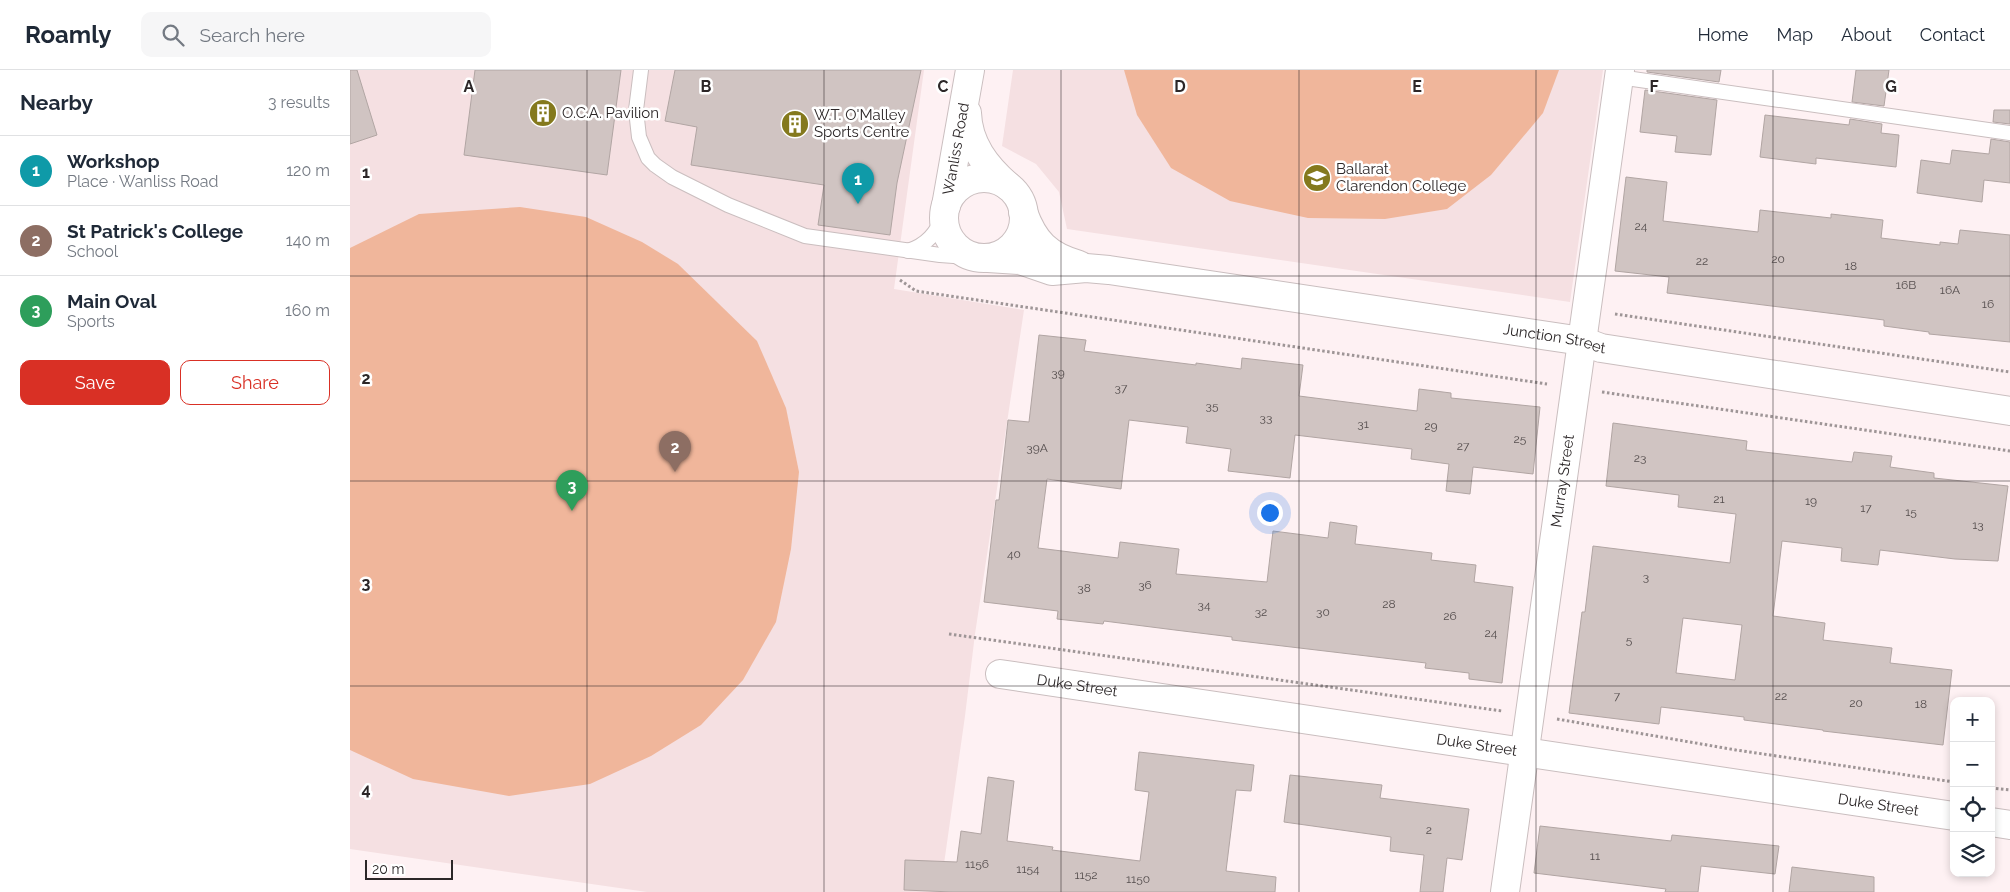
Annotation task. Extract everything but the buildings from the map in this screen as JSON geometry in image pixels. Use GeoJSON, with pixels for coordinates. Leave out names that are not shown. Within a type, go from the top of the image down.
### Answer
{"type":"FeatureCollection","features":[{"type":"Feature","properties":{"kind":"street","name":"Murray Street"},"geometry":{"type":"LineString","coordinates":[[1505,892],[1619,73]]}},
{"type":"Feature","properties":{"kind":"street","name":"Wanliss Road"},"geometry":{"type":"LineString","coordinates":[[969,80],[966,115],[973,142],[987,164],[1009,187]]}},
{"type":"Feature","properties":{"kind":"street","name":"Wanliss Road"},"geometry":{"type":"LineString","coordinates":[[945,213],[969,80]]}},
{"type":"Feature","properties":{"kind":"street"},"geometry":{"type":"LineString","coordinates":[[974,180],[996,180],[1009,187],[1018,198],[1023,212],[1023,226],[1014,245],[1002,254],[985,258],[966,254],[954,245],[946,232],[945,213],[956,190],[974,180]]}},
{"type":"Feature","properties":{"kind":"street","name":"Junction Street"},"geometry":{"type":"LineString","coordinates":[[1023,212],[1032,234],[1048,252],[1070,262],[1097,269],[1582,341],[1602,348],[2010,411]]}},
{"type":"Feature","properties":{"kind":"street","name":"Junction Street"},"geometry":{"type":"LineString","coordinates":[[985,258],[1020,260],[1052,271],[1097,269]]}},
{"type":"Feature","properties":{"kind":"street","name":"Duke Street"},"geometry":{"type":"LineString","coordinates":[[1000,674],[1950,815]]}},
{"type":"Feature","properties":{"kind":"street"},"geometry":{"type":"LineString","coordinates":[[1995,823],[2010,825]]}},
{"type":"Feature","properties":{"kind":"lane"},"geometry":{"type":"LineString","coordinates":[[641,70],[636,110],[639,137],[648,158],[664,172],[707,195],[805,236],[940,256],[985,258]]}},
{"type":"Feature","properties":{"kind":"lane"},"geometry":{"type":"LineString","coordinates":[[1619,73],[2010,133]]}},
{"type":"Feature","properties":{"kind":"lane"},"geometry":{"type":"LineString","coordinates":[[900,250],[908,251],[923,245],[936,232],[945,213]]}},
{"type":"Feature","properties":{"kind":"path"},"geometry":{"type":"LineString","coordinates":[[900,280],[916,291],[1556,385]]}},
{"type":"Feature","properties":{"kind":"path"},"geometry":{"type":"LineString","coordinates":[[1615,314],[2010,372]]}},
{"type":"Feature","properties":{"kind":"path"},"geometry":{"type":"LineString","coordinates":[[1593,391],[2010,452]]}},
{"type":"Feature","properties":{"kind":"path"},"geometry":{"type":"LineString","coordinates":[[949,634],[1507,711]]}},
{"type":"Feature","properties":{"kind":"path"},"geometry":{"type":"LineString","coordinates":[[1555,719],[1736,750],[1950,781]]}},
{"type":"Feature","properties":{"kind":"path"},"geometry":{"type":"LineString","coordinates":[[1995,788],[2010,790]]}},
{"type":"Feature","properties":{"kind":"shaded area"},"geometry":{"type":"Polygon","coordinates":[[[350,70],[924,70],[894,289],[1024,310],[975,634],[940,892],[647,892],[350,849],[350,70]]]}},
{"type":"Feature","properties":{"kind":"shaded area","name":"Ballarat Clarendon College"},"geometry":{"type":"Polygon","coordinates":[[[1013,70],[1603,70],[1570,302],[1067,229],[1059,192],[1036,164],[1002,146],[1013,70]]]}},
{"type":"Feature","properties":{"kind":"shaded area"},"geometry":{"type":"Polygon","coordinates":[[[1124,70],[1559,70],[1543,113],[1491,175],[1447,209],[1385,219],[1308,218],[1230,201],[1171,168],[1137,115],[1124,70]]]}},
{"type":"Feature","properties":{"kind":"shaded area"},"geometry":{"type":"Polygon","coordinates":[[[520,207],[586,217],[642,242],[678,264],[757,341],[786,408],[799,472],[791,549],[776,622],[743,680],[701,725],[651,756],[590,784],[509,796],[413,779],[350,750],[350,248],[419,214],[520,207]]]}},
{"type":"Feature","properties":{"kind":"place","name":"O.C.A. Pavilion"},"geometry":{"type":"Point","coordinates":[543,113]}},
{"type":"Feature","properties":{"kind":"place","name":"W.T. O'Malley Sports Centre"},"geometry":{"type":"Point","coordinates":[795,124]}},
{"type":"Feature","properties":{"kind":"place","name":"Ballarat Clarendon College"},"geometry":{"type":"Point","coordinates":[1317,178]}},
{"type":"Feature","properties":{"kind":"place","name":"Workshop"},"geometry":{"type":"Point","coordinates":[858,204]}},
{"type":"Feature","properties":{"kind":"place","name":"St Patrick's College"},"geometry":{"type":"Point","coordinates":[675,472]}},
{"type":"Feature","properties":{"kind":"place","name":"Main Oval"},"geometry":{"type":"Point","coordinates":[572,511]}}]}
